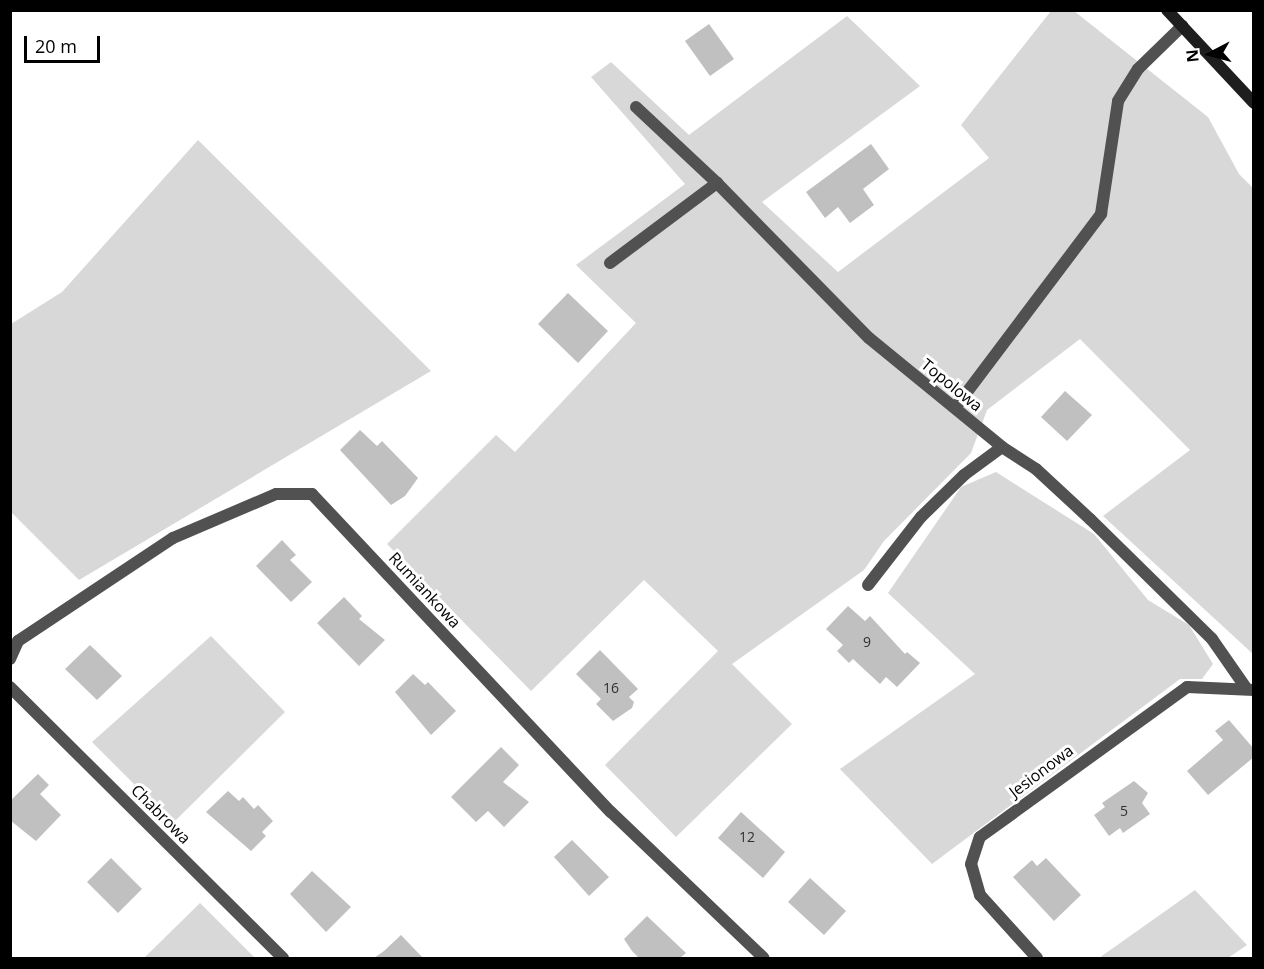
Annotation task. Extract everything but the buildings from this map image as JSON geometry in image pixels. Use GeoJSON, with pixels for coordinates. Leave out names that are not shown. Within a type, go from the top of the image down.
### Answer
{"type":"FeatureCollection","features":[{"type":"Feature","properties":{"kind":"main road"},"geometry":{"type":"LineString","coordinates":[[1167,10],[1254,102]]}},
{"type":"Feature","properties":{"kind":"street"},"geometry":{"type":"LineString","coordinates":[[955,408],[1101,214],[1118,101],[1138,69],[1182,26]]}},
{"type":"Feature","properties":{"kind":"street","name":"Topolowa"},"geometry":{"type":"LineString","coordinates":[[636,107],[717,183],[869,338],[1002,447],[1036,469],[1115,543],[1212,639],[1250,689]]}},
{"type":"Feature","properties":{"kind":"street"},"geometry":{"type":"LineString","coordinates":[[609,263],[717,183]]}},
{"type":"Feature","properties":{"kind":"street"},"geometry":{"type":"LineString","coordinates":[[868,585],[921,517],[1002,447]]}},
{"type":"Feature","properties":{"kind":"street","name":"Rumiankowa"},"geometry":{"type":"LineString","coordinates":[[10,659],[18,641],[173,538],[276,494],[312,494],[611,812],[764,958]]}},
{"type":"Feature","properties":{"kind":"street"},"geometry":{"type":"LineString","coordinates":[[10,675],[13,690]]}},
{"type":"Feature","properties":{"kind":"street","name":"Jesionowa"},"geometry":{"type":"LineString","coordinates":[[1037,958],[980,895],[970,864],[980,837],[1187,687],[1250,689]]}},
{"type":"Feature","properties":{"kind":"street","name":"Chabrowa"},"geometry":{"type":"LineString","coordinates":[[13,690],[283,958]]}},
{"type":"Feature","properties":{"kind":"shaded area"},"geometry":{"type":"Polygon","coordinates":[[[1051,11],[1074,11],[1208,117],[1239,174],[1253,188],[1253,654],[1103,516],[1190,450],[1080,339],[987,410],[971,453],[884,541],[864,570],[732,664],[792,724],[676,837],[605,765],[718,651],[644,580],[531,691],[387,544],[496,435],[515,452],[636,323],[576,265],[685,184],[591,77],[611,62],[689,135],[847,16],[920,86],[762,202],[838,272],[989,158],[961,125],[1051,11]]]}},
{"type":"Feature","properties":{"kind":"shaded area"},"geometry":{"type":"Polygon","coordinates":[[[198,140],[431,371],[79,580],[11,512],[11,324],[62,292],[198,140]]]}},
{"type":"Feature","properties":{"kind":"shaded area"},"geometry":{"type":"Polygon","coordinates":[[[996,472],[1094,534],[1148,600],[1189,625],[1213,664],[1202,679],[1180,679],[932,864],[840,769],[975,674],[888,593],[961,487],[996,472]]]}},
{"type":"Feature","properties":{"kind":"shaded area"},"geometry":{"type":"Polygon","coordinates":[[[211,636],[285,712],[173,823],[92,742],[211,636]]]}},
{"type":"Feature","properties":{"kind":"shaded area"},"geometry":{"type":"Polygon","coordinates":[[[1195,890],[1247,945],[1228,958],[1099,958],[1195,890]]]}},
{"type":"Feature","properties":{"kind":"shaded area"},"geometry":{"type":"Polygon","coordinates":[[[200,903],[255,958],[144,958],[200,903]]]}}]}
